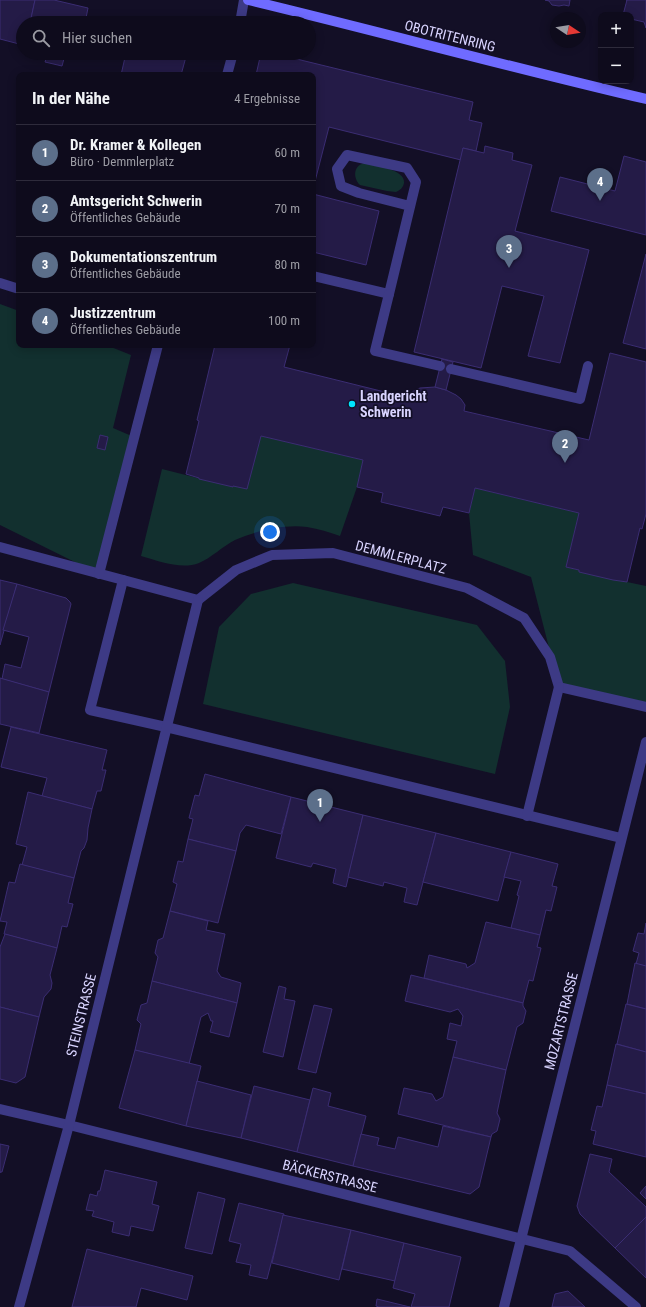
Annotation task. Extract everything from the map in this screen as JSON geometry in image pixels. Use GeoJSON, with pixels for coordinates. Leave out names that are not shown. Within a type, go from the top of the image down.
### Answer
{"type":"FeatureCollection","features":[{"type":"Feature","properties":{"kind":"street"},"geometry":{"type":"LineString","coordinates":[[241,16],[244,0]]}},
{"type":"Feature","properties":{"kind":"street","name":"OBOTRITENRING"},"geometry":{"type":"LineString","coordinates":[[248,0],[315,16]]}},
{"type":"Feature","properties":{"kind":"street","name":"OBOTRITENRING"},"geometry":{"type":"LineString","coordinates":[[316,16],[646,99]]}},
{"type":"Feature","properties":{"kind":"street"},"geometry":{"type":"LineString","coordinates":[[228,72],[231,60]]}},
{"type":"Feature","properties":{"kind":"street"},"geometry":{"type":"LineString","coordinates":[[410,206],[359,193],[341,186],[337,169],[347,154],[407,168],[416,182],[375,351],[440,366]]}},
{"type":"Feature","properties":{"kind":"street"},"geometry":{"type":"LineString","coordinates":[[316,277],[389,294]]}},
{"type":"Feature","properties":{"kind":"street"},"geometry":{"type":"LineString","coordinates":[[0,283],[16,288]]}},
{"type":"Feature","properties":{"kind":"street"},"geometry":{"type":"LineString","coordinates":[[99,574],[157,348]]}},
{"type":"Feature","properties":{"kind":"street"},"geometry":{"type":"LineString","coordinates":[[451,369],[580,399],[588,366]]}},
{"type":"Feature","properties":{"kind":"street"},"geometry":{"type":"LineString","coordinates":[[0,547],[198,600],[166,727]]}},
{"type":"Feature","properties":{"kind":"street","name":"DEMMLERPLATZ"},"geometry":{"type":"LineString","coordinates":[[198,600],[236,570],[272,555],[333,553],[467,588],[524,618],[550,657],[559,687]]}},
{"type":"Feature","properties":{"kind":"street"},"geometry":{"type":"LineString","coordinates":[[123,580],[90,710],[166,727],[621,838]]}},
{"type":"Feature","properties":{"kind":"street"},"geometry":{"type":"LineString","coordinates":[[527,816],[559,687],[646,707]]}},
{"type":"Feature","properties":{"kind":"street","name":"STEINSTRASSE"},"geometry":{"type":"LineString","coordinates":[[19,1307],[69,1125],[166,727]]}},
{"type":"Feature","properties":{"kind":"street","name":"MOZARTSTRASSE"},"geometry":{"type":"LineString","coordinates":[[504,1307],[646,742]]}},
{"type":"Feature","properties":{"kind":"street","name":"BÄCKERSTRASSE"},"geometry":{"type":"LineString","coordinates":[[0,1109],[570,1251],[636,1307]]}},
{"type":"Feature","properties":{"kind":"green space"},"geometry":{"type":"Polygon","coordinates":[[[364,163],[395,171],[403,178],[403,186],[396,192],[360,185],[356,179],[355,172],[360,165],[364,163]]]}},
{"type":"Feature","properties":{"kind":"green space"},"geometry":{"type":"Polygon","coordinates":[[[0,304],[16,310],[16,348],[114,348],[131,355],[113,428],[134,437],[99,574],[0,525],[0,304]]]}},
{"type":"Feature","properties":{"kind":"green space"},"geometry":{"type":"Polygon","coordinates":[[[261,436],[363,460],[357,487],[340,536],[307,527],[289,526],[261,531],[235,540],[204,561],[192,565],[185,566],[170,564],[141,556],[162,469],[233,487],[261,436]]]}},
{"type":"Feature","properties":{"kind":"green space"},"geometry":{"type":"Polygon","coordinates":[[[475,488],[579,513],[566,567],[579,570],[579,572],[646,586],[646,707],[559,687],[531,577],[473,555],[469,513],[475,488]]]}},
{"type":"Feature","properties":{"kind":"green space"},"geometry":{"type":"Polygon","coordinates":[[[293,583],[477,625],[505,661],[510,707],[495,774],[203,704],[219,627],[251,594],[293,583]]]}},
{"type":"Feature","properties":{"kind":"building"},"geometry":{"type":"Polygon","coordinates":[[[0,0],[35,0],[32,16],[16,16],[16,43],[0,39],[0,0]]]}},
{"type":"Feature","properties":{"kind":"building"},"geometry":{"type":"Polygon","coordinates":[[[35,0],[54,0],[88,8],[86,16],[32,16],[35,0]]]}},
{"type":"Feature","properties":{"kind":"building"},"geometry":{"type":"Polygon","coordinates":[[[545,0],[570,0],[569,6],[559,6],[552,5],[549,1],[545,0]]]}},
{"type":"Feature","properties":{"kind":"building"},"geometry":{"type":"Polygon","coordinates":[[[627,0],[646,0],[646,28],[644,22],[634,20],[634,12],[624,12],[627,0]]]}},
{"type":"Feature","properties":{"kind":"building"},"geometry":{"type":"Polygon","coordinates":[[[46,60],[64,60],[62,66],[45,62],[46,60]]]}},
{"type":"Feature","properties":{"kind":"building"},"geometry":{"type":"Polygon","coordinates":[[[124,60],[185,60],[182,72],[122,72],[124,60]]]}},
{"type":"Feature","properties":{"kind":"building"},"geometry":{"type":"Polygon","coordinates":[[[259,60],[301,60],[473,102],[469,120],[482,123],[476,151],[463,148],[461,160],[329,127],[316,177],[316,72],[257,72],[259,60]]]}},
{"type":"Feature","properties":{"kind":"building"},"geometry":{"type":"Polygon","coordinates":[[[485,146],[513,153],[512,160],[532,165],[515,231],[589,250],[560,363],[528,356],[544,296],[502,286],[481,368],[414,352],[463,148],[484,153],[485,146]]]}},
{"type":"Feature","properties":{"kind":"building"},"geometry":{"type":"Polygon","coordinates":[[[624,156],[646,162],[646,235],[551,211],[560,177],[615,191],[624,156]]]}},
{"type":"Feature","properties":{"kind":"building"},"geometry":{"type":"Polygon","coordinates":[[[316,195],[379,211],[366,265],[316,253],[316,195]]]}},
{"type":"Feature","properties":{"kind":"building"},"geometry":{"type":"Polygon","coordinates":[[[646,254],[646,349],[623,343],[646,254]]]}},
{"type":"Feature","properties":{"kind":"building"},"geometry":{"type":"Polygon","coordinates":[[[214,348],[289,348],[284,367],[409,398],[412,392],[420,388],[435,387],[446,390],[461,399],[465,405],[464,411],[589,440],[610,353],[646,362],[646,514],[642,529],[640,528],[627,582],[579,572],[579,570],[566,567],[579,513],[475,488],[469,513],[443,507],[440,516],[381,502],[383,493],[357,487],[363,460],[261,436],[247,489],[199,479],[186,474],[199,421],[197,420],[214,348]]]}},
{"type":"Feature","properties":{"kind":"building"},"geometry":{"type":"Polygon","coordinates":[[[442,359],[453,362],[446,390],[435,387],[442,359]]]}},
{"type":"Feature","properties":{"kind":"building"},"geometry":{"type":"Polygon","coordinates":[[[100,435],[108,437],[105,450],[97,448],[100,435]]]}},
{"type":"Feature","properties":{"kind":"building"},"geometry":{"type":"Polygon","coordinates":[[[0,580],[17,584],[0,645],[0,580]]]}},
{"type":"Feature","properties":{"kind":"building"},"geometry":{"type":"Polygon","coordinates":[[[17,584],[66,598],[71,604],[49,692],[2,679],[5,664],[21,668],[29,637],[3,630],[17,584]]]}},
{"type":"Feature","properties":{"kind":"building"},"geometry":{"type":"Polygon","coordinates":[[[0,678],[49,692],[39,733],[0,724],[0,678]]]}},
{"type":"Feature","properties":{"kind":"building"},"geometry":{"type":"Polygon","coordinates":[[[11,727],[107,750],[102,770],[106,770],[101,791],[97,791],[92,809],[42,796],[47,778],[1,767],[11,727]]]}},
{"type":"Feature","properties":{"kind":"building"},"geometry":{"type":"Polygon","coordinates":[[[205,774],[291,797],[281,834],[246,825],[240,833],[236,851],[188,839],[193,819],[189,818],[195,795],[199,796],[205,774]]]}},
{"type":"Feature","properties":{"kind":"building"},"geometry":{"type":"Polygon","coordinates":[[[28,792],[92,809],[87,840],[81,851],[74,878],[22,865],[27,847],[16,844],[28,792]]]}},
{"type":"Feature","properties":{"kind":"building"},"geometry":{"type":"Polygon","coordinates":[[[291,797],[363,815],[346,887],[333,883],[336,869],[313,863],[311,867],[276,858],[291,797]]]}},
{"type":"Feature","properties":{"kind":"building"},"geometry":{"type":"Polygon","coordinates":[[[363,815],[436,833],[417,905],[404,902],[407,888],[384,882],[383,886],[348,877],[363,815]]]}},
{"type":"Feature","properties":{"kind":"building"},"geometry":{"type":"Polygon","coordinates":[[[436,833],[511,852],[498,901],[423,882],[436,833]]]}},
{"type":"Feature","properties":{"kind":"building"},"geometry":{"type":"Polygon","coordinates":[[[188,839],[236,851],[218,923],[170,911],[177,884],[173,882],[178,861],[183,862],[188,839]]]}},
{"type":"Feature","properties":{"kind":"building"},"geometry":{"type":"Polygon","coordinates":[[[511,852],[558,864],[552,886],[557,887],[551,911],[546,910],[540,935],[511,928],[521,881],[504,877],[511,852]]]}},
{"type":"Feature","properties":{"kind":"building"},"geometry":{"type":"Polygon","coordinates":[[[20,864],[74,878],[68,903],[73,904],[67,927],[62,926],[57,948],[4,934],[7,922],[0,921],[9,882],[15,883],[20,864]]]}},
{"type":"Feature","properties":{"kind":"building"},"geometry":{"type":"Polygon","coordinates":[[[170,911],[208,921],[206,930],[225,934],[217,971],[221,977],[241,983],[237,1003],[152,981],[158,957],[155,953],[158,940],[163,938],[170,911]]]}},
{"type":"Feature","properties":{"kind":"building"},"geometry":{"type":"Polygon","coordinates":[[[486,922],[540,935],[537,947],[541,948],[533,981],[529,980],[523,1003],[424,978],[429,955],[466,964],[467,968],[475,963],[486,922]]]}},
{"type":"Feature","properties":{"kind":"building"},"geometry":{"type":"Polygon","coordinates":[[[646,923],[646,966],[636,964],[639,953],[633,951],[638,933],[644,934],[646,923]]]}},
{"type":"Feature","properties":{"kind":"building"},"geometry":{"type":"Polygon","coordinates":[[[5,934],[57,948],[50,975],[52,983],[51,989],[44,997],[39,1017],[0,1007],[0,947],[5,934]]]}},
{"type":"Feature","properties":{"kind":"building"},"geometry":{"type":"Polygon","coordinates":[[[635,963],[646,966],[646,1009],[627,1004],[635,963]]]}},
{"type":"Feature","properties":{"kind":"building"},"geometry":{"type":"Polygon","coordinates":[[[411,975],[523,1003],[526,1011],[523,1023],[517,1027],[506,1070],[453,1057],[457,1041],[447,1039],[450,1023],[461,1026],[463,1016],[458,1009],[450,1012],[405,1001],[411,975]]]}},
{"type":"Feature","properties":{"kind":"building"},"geometry":{"type":"Polygon","coordinates":[[[152,981],[237,1003],[229,1037],[210,1032],[213,1021],[211,1021],[208,1013],[201,1017],[189,1064],[135,1050],[141,1024],[137,1020],[141,1005],[147,1003],[152,981]]]}},
{"type":"Feature","properties":{"kind":"building"},"geometry":{"type":"Polygon","coordinates":[[[279,986],[286,988],[284,999],[295,1001],[283,1057],[263,1052],[279,986]]]}},
{"type":"Feature","properties":{"kind":"building"},"geometry":{"type":"Polygon","coordinates":[[[626,1004],[646,1009],[646,1052],[617,1044],[626,1004]]]}},
{"type":"Feature","properties":{"kind":"building"},"geometry":{"type":"Polygon","coordinates":[[[314,1005],[332,1009],[316,1073],[298,1069],[314,1005]]]}},
{"type":"Feature","properties":{"kind":"building"},"geometry":{"type":"Polygon","coordinates":[[[0,1007],[39,1017],[25,1077],[16,1083],[0,1079],[0,1007]]]}},
{"type":"Feature","properties":{"kind":"building"},"geometry":{"type":"Polygon","coordinates":[[[616,1044],[646,1052],[646,1094],[607,1085],[616,1044]]]}},
{"type":"Feature","properties":{"kind":"building"},"geometry":{"type":"Polygon","coordinates":[[[135,1050],[201,1066],[186,1126],[119,1108],[135,1050]]]}},
{"type":"Feature","properties":{"kind":"building"},"geometry":{"type":"Polygon","coordinates":[[[453,1057],[506,1070],[497,1113],[500,1119],[497,1131],[492,1134],[491,1137],[398,1114],[404,1088],[432,1094],[436,1101],[443,1097],[453,1057]]]}},
{"type":"Feature","properties":{"kind":"building"},"geometry":{"type":"Polygon","coordinates":[[[197,1081],[251,1095],[241,1138],[186,1126],[197,1081]]]}},
{"type":"Feature","properties":{"kind":"building"},"geometry":{"type":"Polygon","coordinates":[[[607,1085],[646,1094],[646,1157],[593,1144],[596,1131],[591,1130],[597,1106],[602,1107],[607,1085]]]}},
{"type":"Feature","properties":{"kind":"building"},"geometry":{"type":"Polygon","coordinates":[[[254,1086],[310,1100],[297,1152],[241,1138],[254,1086]]]}},
{"type":"Feature","properties":{"kind":"building"},"geometry":{"type":"Polygon","coordinates":[[[313,1088],[331,1093],[328,1106],[366,1116],[353,1166],[297,1152],[313,1088]]]}},
{"type":"Feature","properties":{"kind":"building"},"geometry":{"type":"Polygon","coordinates":[[[443,1126],[491,1137],[479,1187],[470,1194],[353,1166],[361,1134],[379,1138],[377,1145],[395,1149],[398,1137],[438,1147],[443,1126]]]}},
{"type":"Feature","properties":{"kind":"building"},"geometry":{"type":"Polygon","coordinates":[[[0,1144],[9,1146],[2,1172],[0,1172],[0,1144]]]}},
{"type":"Feature","properties":{"kind":"building"},"geometry":{"type":"Polygon","coordinates":[[[590,1154],[612,1159],[609,1172],[646,1207],[646,1217],[615,1248],[580,1214],[577,1206],[590,1154]]]}},
{"type":"Feature","properties":{"kind":"building"},"geometry":{"type":"Polygon","coordinates":[[[105,1170],[157,1182],[152,1204],[159,1206],[153,1231],[131,1226],[129,1236],[112,1232],[114,1222],[92,1216],[94,1211],[86,1210],[90,1194],[97,1196],[98,1191],[100,1191],[105,1170]]]}},
{"type":"Feature","properties":{"kind":"building"},"geometry":{"type":"Polygon","coordinates":[[[646,1186],[646,1199],[640,1193],[646,1186]]]}},
{"type":"Feature","properties":{"kind":"building"},"geometry":{"type":"Polygon","coordinates":[[[198,1192],[225,1199],[212,1254],[185,1248],[198,1192]]]}},
{"type":"Feature","properties":{"kind":"building"},"geometry":{"type":"Polygon","coordinates":[[[239,1203],[284,1214],[267,1279],[249,1275],[251,1265],[236,1262],[241,1244],[229,1241],[239,1203]]]}},
{"type":"Feature","properties":{"kind":"building"},"geometry":{"type":"Polygon","coordinates":[[[283,1215],[351,1230],[339,1280],[272,1263],[283,1215]]]}},
{"type":"Feature","properties":{"kind":"building"},"geometry":{"type":"Polygon","coordinates":[[[646,1217],[646,1278],[615,1248],[646,1217]]]}},
{"type":"Feature","properties":{"kind":"building"},"geometry":{"type":"Polygon","coordinates":[[[351,1230],[404,1243],[395,1281],[342,1269],[351,1230]]]}},
{"type":"Feature","properties":{"kind":"building"},"geometry":{"type":"Polygon","coordinates":[[[404,1243],[461,1257],[449,1307],[411,1307],[415,1294],[393,1288],[404,1243]]]}},
{"type":"Feature","properties":{"kind":"building"},"geometry":{"type":"Polygon","coordinates":[[[87,1249],[193,1276],[187,1300],[141,1288],[136,1307],[72,1307],[87,1249]]]}},
{"type":"Feature","properties":{"kind":"building"},"geometry":{"type":"Polygon","coordinates":[[[568,1291],[585,1307],[552,1307],[555,1294],[568,1291]]]}},
{"type":"Feature","properties":{"kind":"building"},"geometry":{"type":"Polygon","coordinates":[[[377,1299],[410,1307],[379,1307],[376,1306],[377,1299]]]}},
{"type":"Feature","properties":{"kind":"place","name":"Justizzentrum"},"geometry":{"type":"Point","coordinates":[600,201]}},
{"type":"Feature","properties":{"kind":"place","name":"Dokumentationszentrum"},"geometry":{"type":"Point","coordinates":[509,268]}},
{"type":"Feature","properties":{"kind":"place","name":"Landgericht Schwerin"},"geometry":{"type":"Point","coordinates":[352,404]}},
{"type":"Feature","properties":{"kind":"place","name":"Amtsgericht Schwerin"},"geometry":{"type":"Point","coordinates":[565,463]}},
{"type":"Feature","properties":{"kind":"place","name":"Dr. Kramer & Kollegen"},"geometry":{"type":"Point","coordinates":[320,822]}}]}
